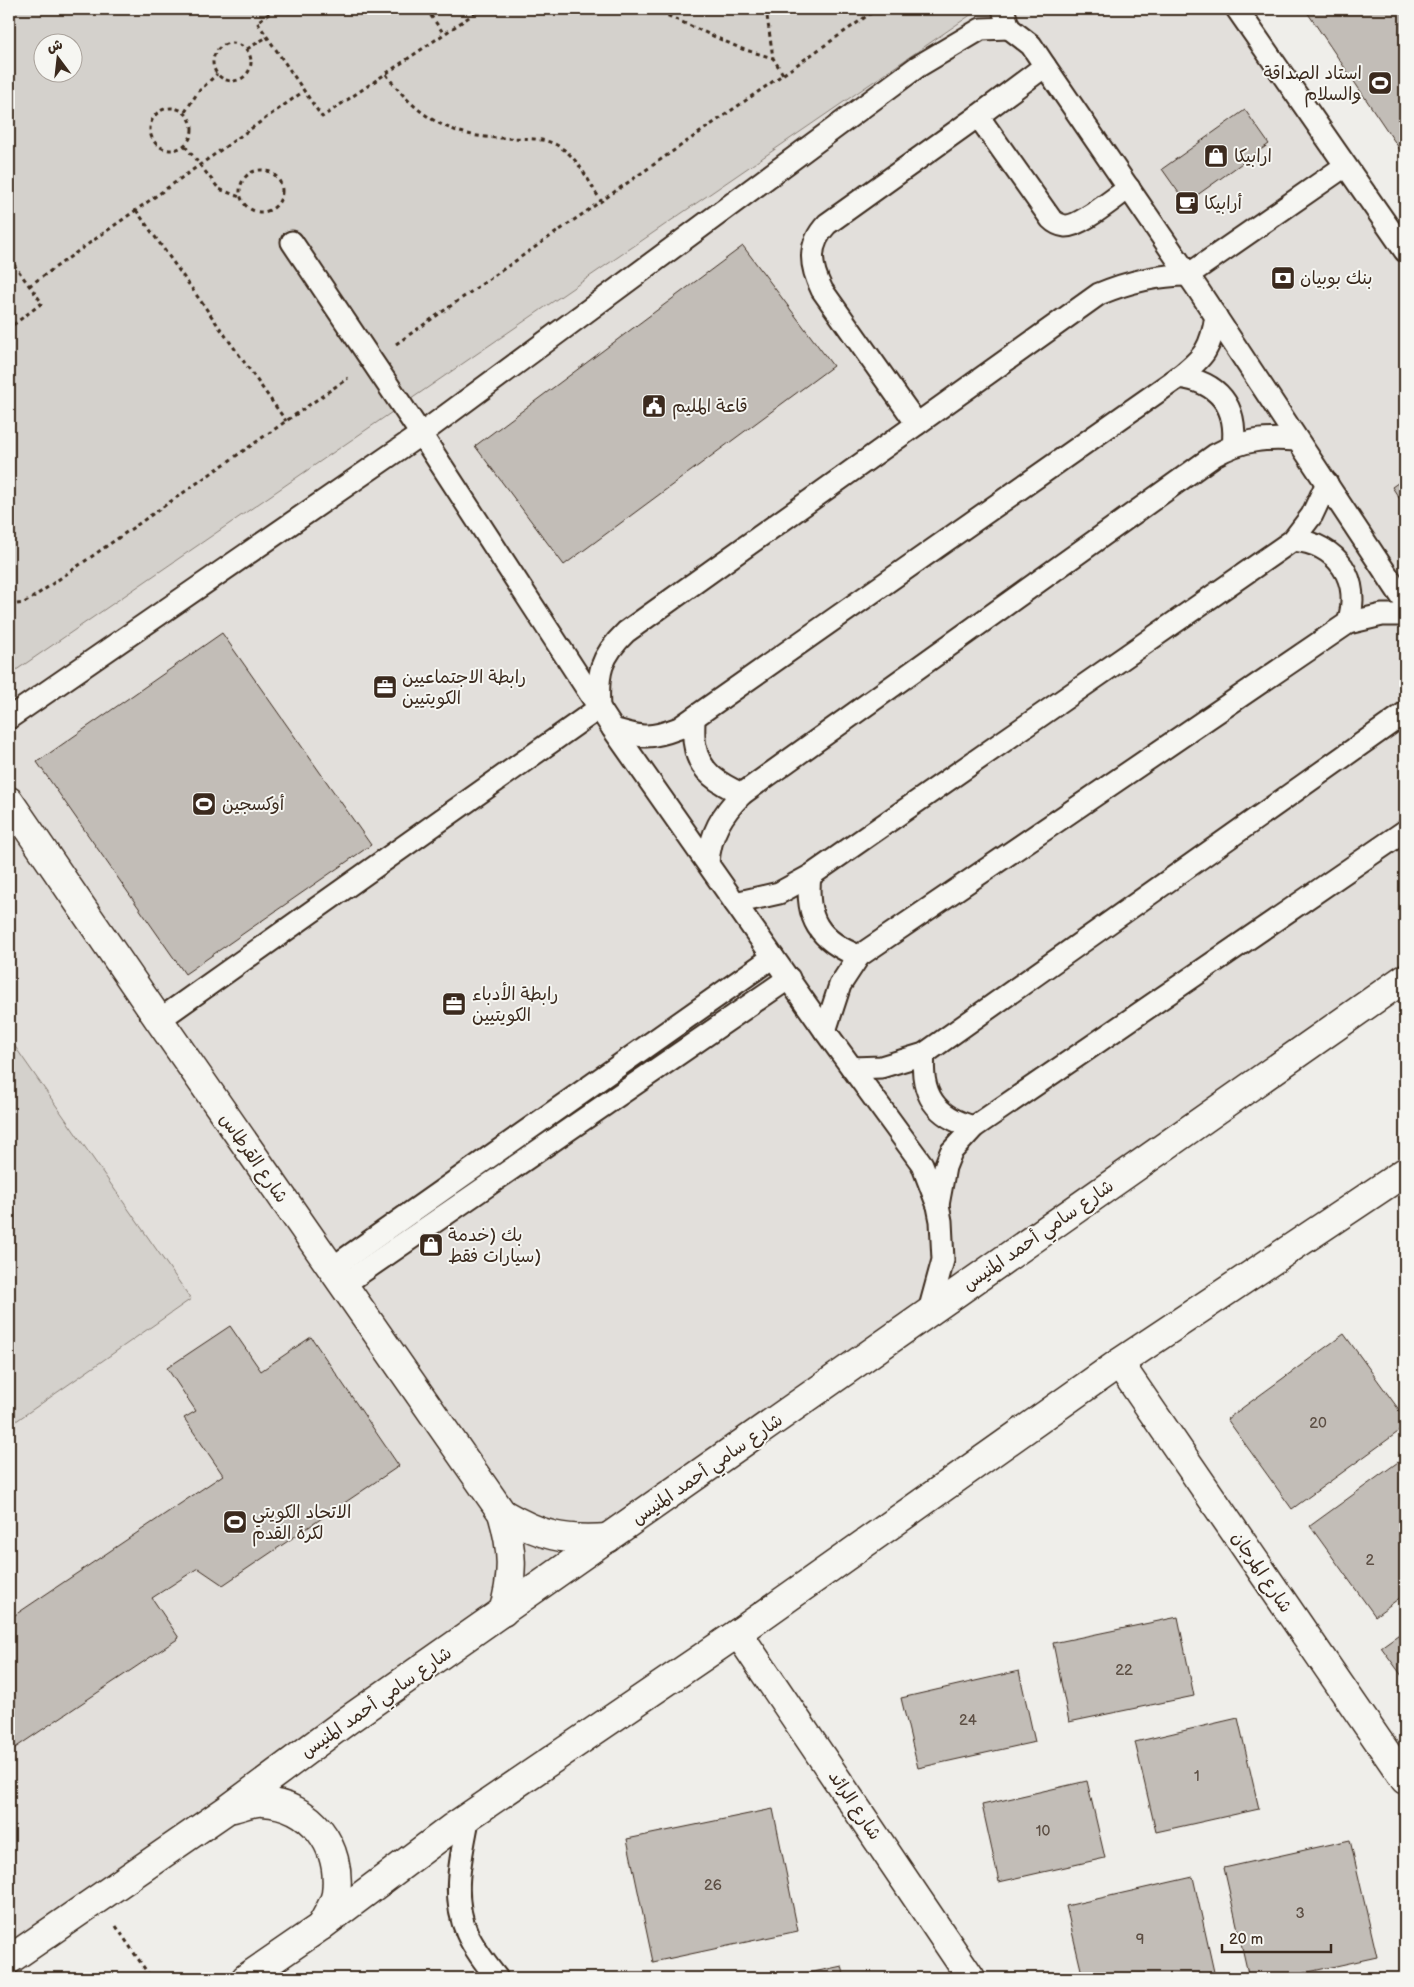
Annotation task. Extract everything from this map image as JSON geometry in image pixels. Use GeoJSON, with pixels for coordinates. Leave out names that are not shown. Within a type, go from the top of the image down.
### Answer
{"type":"FeatureCollection","features":[{"type":"Feature","properties":{"kind":"main road","name":"شارع القرطاس"},"geometry":{"type":"LineString","coordinates":[[9,801],[502,1513],[510,1538],[512,1562],[510,1588],[503,1612]]}},
{"type":"Feature","properties":{"kind":"main road","name":"شارع سامي أحمد المنيس"},"geometry":{"type":"LineString","coordinates":[[14,1953],[97,1899],[228,1809],[348,1720],[1405,978]]}},
{"type":"Feature","properties":{"kind":"main road"},"geometry":{"type":"LineString","coordinates":[[246,1978],[320,1927],[469,1816],[738,1633],[1119,1363],[1405,1172]]}},
{"type":"Feature","properties":{"kind":"main road","name":"شارع المرجان"},"geometry":{"type":"LineString","coordinates":[[1119,1363],[1405,1780]]}},
{"type":"Feature","properties":{"kind":"main road","name":"شارع القرطاس"},"geometry":{"type":"LineString","coordinates":[[502,1513],[526,1528],[553,1536],[581,1540],[608,1538]]}},
{"type":"Feature","properties":{"kind":"main road","name":"شارع الرائد"},"geometry":{"type":"LineString","coordinates":[[738,1633],[971,1978]]}},
{"type":"Feature","properties":{"kind":"main road"},"geometry":{"type":"LineString","coordinates":[[228,1809],[262,1801],[295,1809],[322,1831],[336,1862],[336,1896],[320,1927]]}},
{"type":"Feature","properties":{"kind":"lane"},"geometry":{"type":"LineString","coordinates":[[1237,9],[1405,251]]}},
{"type":"Feature","properties":{"kind":"lane"},"geometry":{"type":"LineString","coordinates":[[9,718],[421,434],[917,67],[981,29],[1006,18],[1031,45],[1216,316],[1405,602]]}},
{"type":"Feature","properties":{"kind":"lane"},"geometry":{"type":"LineString","coordinates":[[917,424],[822,290],[812,262],[815,240],[819,232],[827,224],[1045,66]]}},
{"type":"Feature","properties":{"kind":"lane"},"geometry":{"type":"LineString","coordinates":[[978,116],[1051,219],[1057,224],[1066,226],[1078,223],[1128,188]]}},
{"type":"Feature","properties":{"kind":"lane"},"geometry":{"type":"LineString","coordinates":[[599,708],[598,682],[601,665],[608,652],[626,632],[1098,294],[1129,282],[1163,275],[1188,275],[1345,166]]}},
{"type":"Feature","properties":{"kind":"lane"},"geometry":{"type":"LineString","coordinates":[[292,242],[421,434],[599,708],[825,1031],[922,1164],[938,1206],[944,1260],[929,1311]]}},
{"type":"Feature","properties":{"kind":"lane"},"geometry":{"type":"LineString","coordinates":[[614,729],[632,734],[657,736],[679,728],[694,718],[1179,377],[1201,360],[1210,343],[1216,316]]}},
{"type":"Feature","properties":{"kind":"lane"},"geometry":{"type":"LineString","coordinates":[[1179,377],[1193,379],[1207,385],[1218,393],[1227,404],[1233,418],[1235,431],[1233,446]]}},
{"type":"Feature","properties":{"kind":"lane"},"geometry":{"type":"LineString","coordinates":[[708,863],[709,846],[715,829],[728,807],[742,794],[1215,455],[1233,446],[1256,440],[1297,440]]}},
{"type":"Feature","properties":{"kind":"lane"},"geometry":{"type":"LineString","coordinates":[[735,903],[778,893],[810,876],[1293,540],[1312,515],[1327,483]]}},
{"type":"Feature","properties":{"kind":"lane"},"geometry":{"type":"LineString","coordinates":[[1293,540],[1308,541],[1322,547],[1344,567],[1350,580],[1353,594],[1353,609],[1348,623]]}},
{"type":"Feature","properties":{"kind":"lane"},"geometry":{"type":"LineString","coordinates":[[825,1031],[840,985],[859,956],[1348,623],[1382,615],[1405,614]]}},
{"type":"Feature","properties":{"kind":"lane"},"geometry":{"type":"LineString","coordinates":[[159,1020],[599,708]]}},
{"type":"Feature","properties":{"kind":"lane"},"geometry":{"type":"LineString","coordinates":[[852,1068],[881,1067],[924,1054],[1405,713]]}},
{"type":"Feature","properties":{"kind":"lane"},"geometry":{"type":"LineString","coordinates":[[694,718],[695,747],[704,769],[719,783],[742,794]]}},
{"type":"Feature","properties":{"kind":"lane"},"geometry":{"type":"LineString","coordinates":[[938,1206],[945,1167],[951,1152],[974,1127],[1405,830]]}},
{"type":"Feature","properties":{"kind":"lane"},"geometry":{"type":"LineString","coordinates":[[810,876],[808,894],[810,911],[817,927],[828,940],[842,950],[859,956]]}},
{"type":"Feature","properties":{"kind":"lane"},"geometry":{"type":"LineString","coordinates":[[337,1277],[773,956]]}},
{"type":"Feature","properties":{"kind":"lane"},"geometry":{"type":"LineString","coordinates":[[337,1277],[789,978]]}},
{"type":"Feature","properties":{"kind":"lane"},"geometry":{"type":"LineString","coordinates":[[924,1054],[922,1071],[925,1087],[933,1102],[951,1119],[974,1127]]}},
{"type":"Feature","properties":{"kind":"lane"},"geometry":{"type":"LineString","coordinates":[[469,1816],[458,1878],[459,1905],[467,1933],[496,1978]]}},
{"type":"Feature","properties":{"kind":"path"},"geometry":{"type":"LineString","coordinates":[[276,9],[257,22],[322,117],[481,9]]}},
{"type":"Feature","properties":{"kind":"path"},"geometry":{"type":"LineString","coordinates":[[426,9],[444,34]]}},
{"type":"Feature","properties":{"kind":"path"},"geometry":{"type":"LineString","coordinates":[[653,9],[742,49],[773,58]]}},
{"type":"Feature","properties":{"kind":"path"},"geometry":{"type":"LineString","coordinates":[[766,9],[773,58],[783,74]]}},
{"type":"Feature","properties":{"kind":"path"},"geometry":{"type":"LineString","coordinates":[[9,605],[24,603],[32,598],[877,9]]}},
{"type":"Feature","properties":{"kind":"path"},"geometry":{"type":"LineString","coordinates":[[247,49],[267,37]]}},
{"type":"Feature","properties":{"kind":"path"},"geometry":{"type":"LineString","coordinates":[[234,42],[241,44],[247,49],[251,56],[252,64],[245,77],[230,81],[223,79],[217,74],[213,60],[215,52],[220,47],[226,43],[234,42]]}},
{"type":"Feature","properties":{"kind":"path"},"geometry":{"type":"LineString","coordinates":[[185,112],[198,92],[217,74]]}},
{"type":"Feature","properties":{"kind":"path"},"geometry":{"type":"LineString","coordinates":[[386,74],[411,105],[432,120],[457,131],[489,138],[536,139],[550,142],[562,148],[573,157],[601,201]]}},
{"type":"Feature","properties":{"kind":"path"},"geometry":{"type":"LineString","coordinates":[[29,286],[304,91]]}},
{"type":"Feature","properties":{"kind":"path"},"geometry":{"type":"LineString","coordinates":[[167,108],[176,108],[185,112],[191,120],[193,129],[191,138],[185,146],[176,150],[167,150],[158,146],[152,138],[150,129],[152,120],[158,112],[167,108]]}},
{"type":"Feature","properties":{"kind":"path"},"geometry":{"type":"LineString","coordinates":[[185,146],[219,189],[240,197],[250,210],[259,212],[275,208],[280,200],[282,191],[280,182],[275,174],[268,170],[258,169],[250,172],[242,179],[239,188],[240,197]]}},
{"type":"Feature","properties":{"kind":"path"},"geometry":{"type":"LineString","coordinates":[[136,210],[286,421]]}},
{"type":"Feature","properties":{"kind":"path"},"geometry":{"type":"LineString","coordinates":[[9,258],[42,303],[9,328]]}},
{"type":"Feature","properties":{"kind":"path"},"geometry":{"type":"LineString","coordinates":[[97,1899],[151,1978]]}},
{"type":"Feature","properties":{"kind":"shaded area"},"geometry":{"type":"Polygon","coordinates":[[[9,9],[1238,9],[1405,248],[1405,979],[9,1960],[9,9]]]}},
{"type":"Feature","properties":{"kind":"shaded area"},"geometry":{"type":"Polygon","coordinates":[[[9,9],[973,9],[972,14],[9,675],[9,9]]]}},
{"type":"Feature","properties":{"kind":"shaded area"},"geometry":{"type":"Polygon","coordinates":[[[9,1038],[191,1299],[9,1426],[9,1038]]]}},
{"type":"Feature","properties":{"kind":"building","name":"استاد الصداقة والسلام"},"geometry":{"type":"Polygon","coordinates":[[[1305,9],[1405,9],[1405,157],[1305,9]]]}},
{"type":"Feature","properties":{"kind":"building","name":"ارابيكا"},"geometry":{"type":"Polygon","coordinates":[[[1245,110],[1269,144],[1186,203],[1162,169],[1245,110]]]}},
{"type":"Feature","properties":{"kind":"building","name":"قاعة المليم"},"geometry":{"type":"Polygon","coordinates":[[[743,246],[833,366],[564,565],[475,446],[743,246]]]}},
{"type":"Feature","properties":{"kind":"building"},"geometry":{"type":"Polygon","coordinates":[[[1405,478],[1405,507],[1392,487],[1405,478]]]}},
{"type":"Feature","properties":{"kind":"building","name":"أوكسجين"},"geometry":{"type":"Polygon","coordinates":[[[222,633],[371,845],[185,974],[37,762],[222,633]]]}},
{"type":"Feature","properties":{"kind":"building","name":"الاتحاد الكويتي لكرة القدم"},"geometry":{"type":"Polygon","coordinates":[[[230,1326],[261,1371],[311,1337],[399,1466],[223,1585],[198,1568],[152,1598],[179,1638],[9,1752],[9,1619],[223,1475],[184,1418],[196,1411],[167,1368],[230,1326]]]}},
{"type":"Feature","properties":{"kind":"building"},"geometry":{"type":"Polygon","coordinates":[[[1344,1334],[1405,1418],[1405,1427],[1292,1509],[1227,1419],[1344,1334]]]}},
{"type":"Feature","properties":{"kind":"building"},"geometry":{"type":"Polygon","coordinates":[[[1405,1457],[1405,1594],[1375,1616],[1310,1526],[1405,1457]]]}},
{"type":"Feature","properties":{"kind":"building"},"geometry":{"type":"Polygon","coordinates":[[[1178,1617],[1194,1696],[1069,1722],[1053,1643],[1178,1617]]]}},
{"type":"Feature","properties":{"kind":"building"},"geometry":{"type":"Polygon","coordinates":[[[1405,1630],[1405,1680],[1381,1647],[1405,1630]]]}},
{"type":"Feature","properties":{"kind":"building"},"geometry":{"type":"Polygon","coordinates":[[[1019,1671],[1035,1742],[918,1768],[901,1698],[1019,1671]]]}},
{"type":"Feature","properties":{"kind":"building"},"geometry":{"type":"Polygon","coordinates":[[[1238,1718],[1259,1809],[1156,1832],[1135,1742],[1238,1718]]]}},
{"type":"Feature","properties":{"kind":"building"},"geometry":{"type":"Polygon","coordinates":[[[1087,1781],[1105,1858],[999,1882],[982,1805],[1087,1781]]]}},
{"type":"Feature","properties":{"kind":"building"},"geometry":{"type":"Polygon","coordinates":[[[773,1809],[798,1931],[653,1962],[627,1839],[773,1809]]]}},
{"type":"Feature","properties":{"kind":"building"},"geometry":{"type":"Polygon","coordinates":[[[1350,1840],[1377,1957],[1281,1978],[1249,1978],[1224,1868],[1350,1840]]]}},
{"type":"Feature","properties":{"kind":"building"},"geometry":{"type":"Polygon","coordinates":[[[1193,1877],[1214,1972],[1189,1978],[1083,1978],[1066,1906],[1193,1877]]]}},
{"type":"Feature","properties":{"kind":"building"},"geometry":{"type":"Polygon","coordinates":[[[842,1966],[845,1978],[785,1978],[842,1966]]]}},
{"type":"Feature","properties":{"kind":"place","name":"استاد الصداقة والسلام"},"geometry":{"type":"Point","coordinates":[1380,83]}},
{"type":"Feature","properties":{"kind":"place","name":"ارابيكا"},"geometry":{"type":"Point","coordinates":[1216,156]}},
{"type":"Feature","properties":{"kind":"place","name":"أرابيكا"},"geometry":{"type":"Point","coordinates":[1187,203]}},
{"type":"Feature","properties":{"kind":"place","name":"بنك بوبيان"},"geometry":{"type":"Point","coordinates":[1283,278]}},
{"type":"Feature","properties":{"kind":"place","name":"قاعة المليم"},"geometry":{"type":"Point","coordinates":[654,406]}},
{"type":"Feature","properties":{"kind":"place","name":"رابطة الاجتماعيين الكويتيين"},"geometry":{"type":"Point","coordinates":[385,687]}},
{"type":"Feature","properties":{"kind":"place","name":"أوكسجين"},"geometry":{"type":"Point","coordinates":[204,804]}},
{"type":"Feature","properties":{"kind":"place","name":"رابطة الأدباء الكويتيين"},"geometry":{"type":"Point","coordinates":[454,1004]}},
{"type":"Feature","properties":{"kind":"place","name":"بك (خدمة سيارات فقط)"},"geometry":{"type":"Point","coordinates":[431,1245]}},
{"type":"Feature","properties":{"kind":"place","name":"الاتحاد الكويتي لكرة القدم"},"geometry":{"type":"Point","coordinates":[235,1522]}}]}
